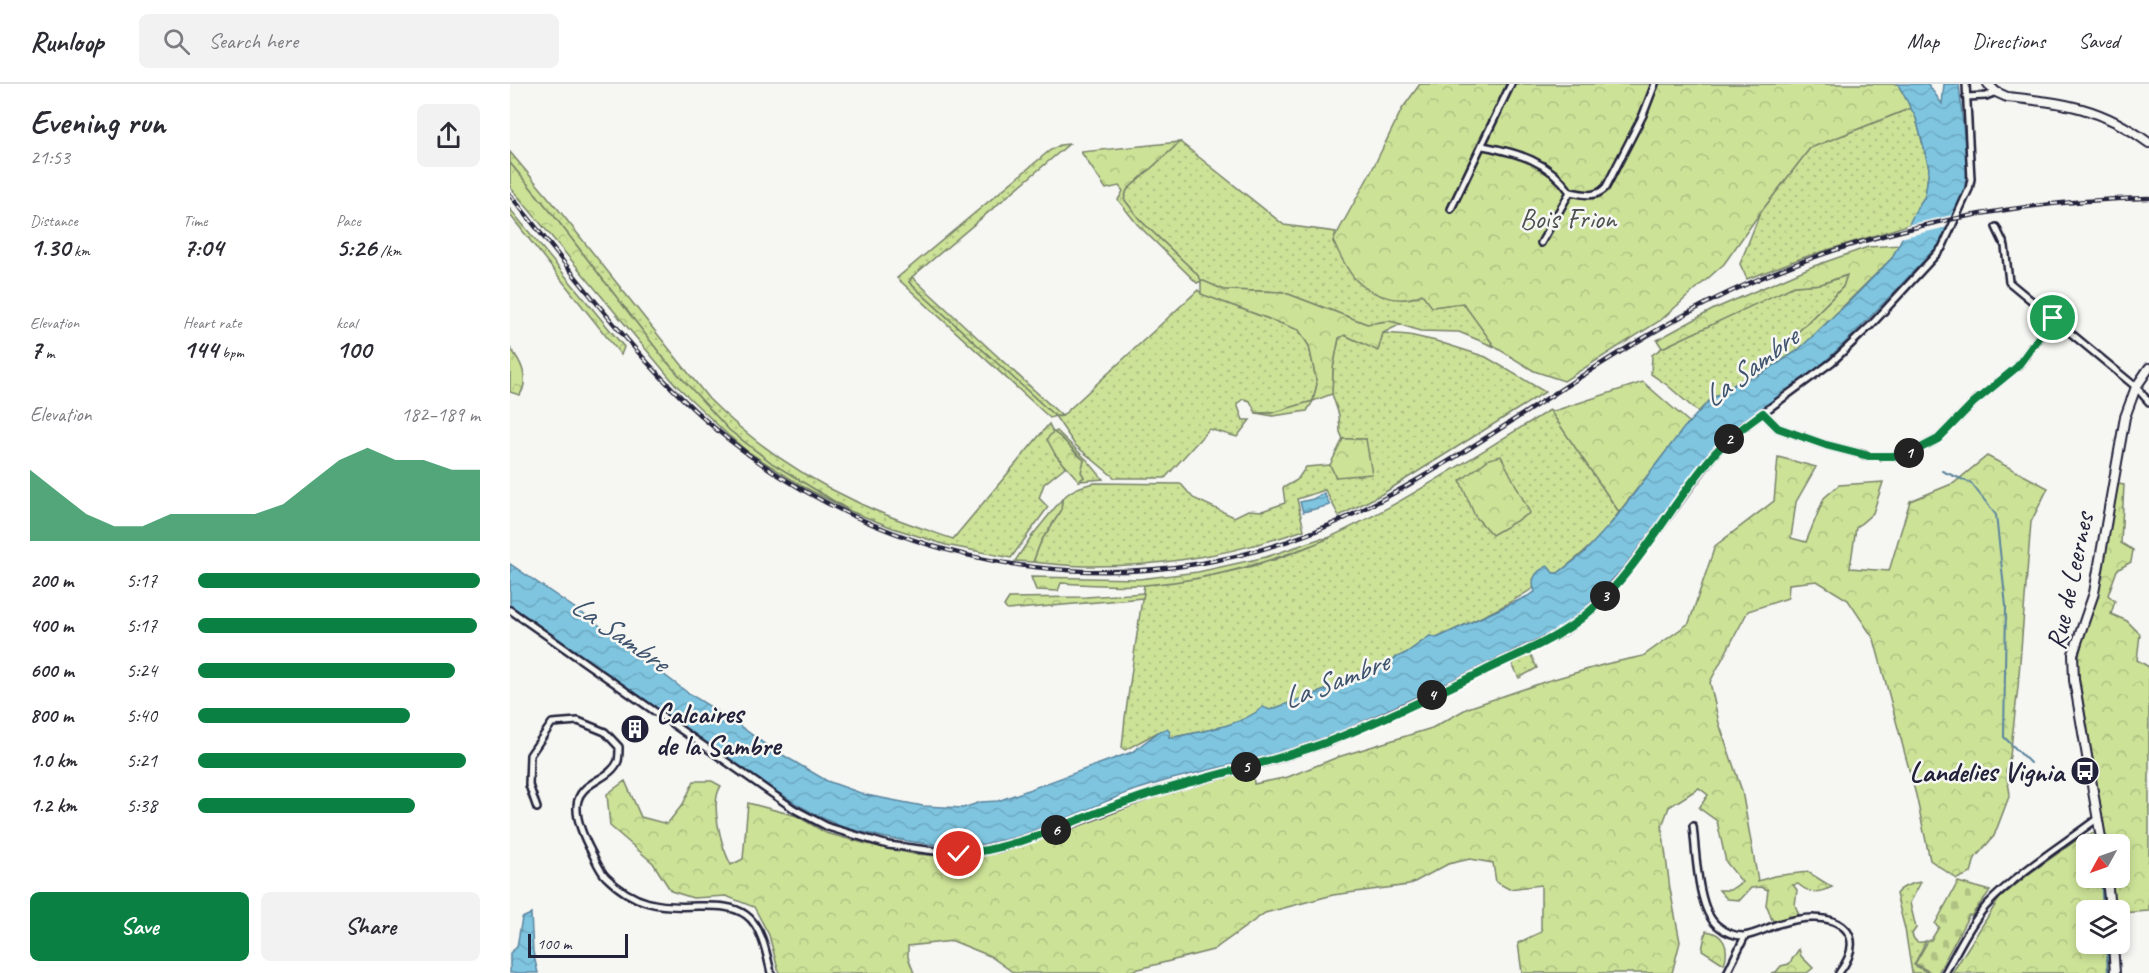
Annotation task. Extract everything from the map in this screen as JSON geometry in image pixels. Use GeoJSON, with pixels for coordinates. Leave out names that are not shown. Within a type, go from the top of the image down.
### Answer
{"type":"FeatureCollection","features":[{"type":"Feature","properties":{"kind":"street"},"geometry":{"type":"LineString","coordinates":[[1451,209],[1511,84]]}},
{"type":"Feature","properties":{"kind":"street"},"geometry":{"type":"LineString","coordinates":[[1483,146],[1514,152],[1536,161],[1554,173],[1569,192],[1594,196],[1606,187],[1643,115],[1655,84]]}},
{"type":"Feature","properties":{"kind":"street"},"geometry":{"type":"LineString","coordinates":[[510,610],[794,809],[828,827],[866,840],[899,847],[959,854],[999,848],[1069,825],[1148,794],[1331,741],[1404,709],[1550,639],[1575,623],[1626,573],[1715,453],[1733,435],[1832,362],[1872,324],[1942,248],[1969,189],[1971,179],[1966,84]]}},
{"type":"Feature","properties":{"kind":"street"},"geometry":{"type":"LineString","coordinates":[[1988,84],[2007,98],[2081,107],[2121,124],[2149,143]]}},
{"type":"Feature","properties":{"kind":"street"},"geometry":{"type":"LineString","coordinates":[[1966,97],[1986,96],[1996,92]]}},
{"type":"Feature","properties":{"kind":"street"},"geometry":{"type":"LineString","coordinates":[[1541,243],[1569,192]]}},
{"type":"Feature","properties":{"kind":"street"},"geometry":{"type":"LineString","coordinates":[[1996,227],[2005,246],[2009,282],[2136,387],[2149,402]]}},
{"type":"Feature","properties":{"kind":"street"},"geometry":{"type":"LineString","coordinates":[[1763,413],[1778,428],[1826,445],[1869,456],[1893,456],[1913,452],[1938,439],[1973,403],[2017,367],[2053,318]]}},
{"type":"Feature","properties":{"kind":"street","name":"Rue de Leernes"},"geometry":{"type":"LineString","coordinates":[[2100,834],[2074,680],[2073,654],[2094,593],[2124,426],[2136,387],[2149,368]]}},
{"type":"Feature","properties":{"kind":"street"},"geometry":{"type":"LineString","coordinates":[[537,808],[529,785],[530,755],[552,723],[578,721],[605,732],[619,747],[618,760],[611,771],[589,784],[580,795],[577,818],[605,876],[630,896],[654,906],[671,908],[720,906],[747,916],[756,928],[771,973]]}},
{"type":"Feature","properties":{"kind":"street"},"geometry":{"type":"LineString","coordinates":[[1945,973],[1977,918],[2000,892],[2098,818]]}},
{"type":"Feature","properties":{"kind":"street"},"geometry":{"type":"LineString","coordinates":[[1693,826],[1700,881],[1707,912],[1716,925],[1729,933],[1745,936],[1797,920],[1818,918],[1835,921],[1848,933],[1852,944],[1849,956],[1839,973]]}},
{"type":"Feature","properties":{"kind":"street"},"geometry":{"type":"LineString","coordinates":[[1727,973],[1745,936]]}},
{"type":"Feature","properties":{"kind":"street"},"geometry":{"type":"LineString","coordinates":[[2114,954],[2115,973]]}},
{"type":"Feature","properties":{"kind":"green space","name":"Bois Frion"},"geometry":{"type":"Polygon","coordinates":[[[1420,84],[1898,84],[1911,108],[1810,148],[1724,264],[1661,320],[1564,381],[1534,371],[1495,347],[1463,303],[1432,307],[1422,294],[1406,299],[1388,298],[1364,287],[1354,277],[1333,241],[1402,109],[1420,84]]]}},
{"type":"Feature","properties":{"kind":"green space"},"geometry":{"type":"Polygon","coordinates":[[[1911,108],[1916,118],[1929,168],[1925,196],[1911,224],[1802,258],[1747,279],[1740,264],[1760,213],[1810,148],[1911,108]]]}},
{"type":"Feature","properties":{"kind":"green space"},"geometry":{"type":"Polygon","coordinates":[[[1180,142],[1284,225],[1336,232],[1333,242],[1357,281],[1372,291],[1422,293],[1433,307],[1463,302],[1495,347],[1459,332],[1420,331],[1389,321],[1367,324],[1283,292],[1224,290],[1201,280],[1140,220],[1124,199],[1127,190],[1180,142]]]}},
{"type":"Feature","properties":{"kind":"green space"},"geometry":{"type":"Polygon","coordinates":[[[1180,142],[1127,190],[1124,199],[1140,220],[1201,280],[1224,290],[1283,292],[1367,324],[1389,321],[1401,324],[1383,333],[1378,351],[1345,335],[1339,338],[1333,368],[1332,394],[1313,401],[1317,384],[1309,346],[1299,330],[1201,294],[1201,281],[1197,283],[1137,224],[1118,200],[1123,191],[1119,186],[1106,189],[1081,152],[1180,142]]]}},
{"type":"Feature","properties":{"kind":"green space"},"geometry":{"type":"Polygon","coordinates":[[[1069,144],[912,277],[909,282],[1055,416],[1050,418],[897,278],[1049,151],[1060,145],[1069,144]]]}},
{"type":"Feature","properties":{"kind":"green space"},"geometry":{"type":"Polygon","coordinates":[[[510,152],[709,399],[761,444],[798,470],[838,493],[882,513],[953,539],[1049,424],[1053,433],[1055,454],[1065,467],[1044,484],[1039,498],[1048,507],[1011,558],[946,545],[850,511],[773,464],[729,430],[665,360],[554,216],[510,163],[510,152]]]}},
{"type":"Feature","properties":{"kind":"green space"},"geometry":{"type":"Polygon","coordinates":[[[510,163],[554,216],[665,360],[729,430],[773,464],[850,511],[802,486],[747,451],[675,384],[510,187],[510,163]]]}},
{"type":"Feature","properties":{"kind":"green space"},"geometry":{"type":"Polygon","coordinates":[[[510,209],[624,347],[621,355],[510,215],[510,209]]]}},
{"type":"Feature","properties":{"kind":"green space"},"geometry":{"type":"Polygon","coordinates":[[[1900,245],[1892,258],[1809,340],[1797,351],[1760,374],[1843,287],[1847,275],[1821,284],[1794,286],[1662,348],[1657,340],[1714,309],[1811,267],[1868,247],[1900,245]]]}},
{"type":"Feature","properties":{"kind":"green space"},"geometry":{"type":"Polygon","coordinates":[[[1848,275],[1843,287],[1760,374],[1741,380],[1709,401],[1698,412],[1651,374],[1652,355],[1662,348],[1792,286],[1821,284],[1848,275]]]}},
{"type":"Feature","properties":{"kind":"green space"},"geometry":{"type":"Polygon","coordinates":[[[912,277],[1062,416],[1055,416],[909,282],[912,277]]]}},
{"type":"Feature","properties":{"kind":"green space"},"geometry":{"type":"Polygon","coordinates":[[[1198,290],[1202,294],[1299,330],[1309,346],[1317,384],[1313,401],[1272,413],[1256,413],[1250,401],[1243,399],[1237,404],[1243,420],[1250,420],[1237,437],[1209,429],[1165,478],[1115,478],[1075,445],[1055,416],[1062,416],[1198,290]]]}},
{"type":"Feature","properties":{"kind":"green space"},"geometry":{"type":"Polygon","coordinates":[[[1383,333],[1409,335],[1436,341],[1486,357],[1545,392],[1382,494],[1339,516],[1325,490],[1297,499],[1304,530],[1251,546],[1170,561],[1116,566],[1033,562],[1041,541],[1061,511],[1062,499],[1073,490],[1085,485],[1095,483],[1181,484],[1193,498],[1234,517],[1248,510],[1262,511],[1285,503],[1283,488],[1297,480],[1306,467],[1330,465],[1336,477],[1366,439],[1343,439],[1340,432],[1339,415],[1332,394],[1333,368],[1339,338],[1344,335],[1378,350],[1383,333]]]}},
{"type":"Feature","properties":{"kind":"green space"},"geometry":{"type":"Polygon","coordinates":[[[510,348],[523,370],[524,383],[520,395],[510,392],[510,348]]]}},
{"type":"Feature","properties":{"kind":"green space"},"geometry":{"type":"Polygon","coordinates":[[[1643,382],[1689,422],[1619,512],[1551,412],[1643,382]]]}},
{"type":"Feature","properties":{"kind":"green space"},"geometry":{"type":"Polygon","coordinates":[[[1313,401],[1307,411],[1273,416],[1256,413],[1272,413],[1313,401]]]}},
{"type":"Feature","properties":{"kind":"green space"},"geometry":{"type":"Polygon","coordinates":[[[1550,410],[1619,512],[1583,553],[1558,573],[1553,573],[1526,593],[1482,617],[1436,638],[1430,636],[1406,653],[1374,668],[1364,676],[1270,710],[1263,708],[1243,720],[1230,724],[1168,738],[1160,731],[1125,750],[1122,748],[1144,585],[1196,578],[1248,567],[1317,543],[1386,509],[1550,410]]]}},
{"type":"Feature","properties":{"kind":"green space"},"geometry":{"type":"Polygon","coordinates":[[[1057,431],[1103,479],[1079,481],[1084,477],[1081,472],[1084,460],[1053,433],[1057,431]]]}},
{"type":"Feature","properties":{"kind":"green space"},"geometry":{"type":"Polygon","coordinates":[[[1053,432],[1084,460],[1081,472],[1084,477],[1079,481],[1055,454],[1047,439],[1053,432]]]}},
{"type":"Feature","properties":{"kind":"green space"},"geometry":{"type":"Polygon","coordinates":[[[1343,439],[1366,439],[1372,474],[1336,477],[1330,465],[1343,439]]]}},
{"type":"Feature","properties":{"kind":"green space"},"geometry":{"type":"Polygon","coordinates":[[[1501,456],[1530,513],[1492,535],[1475,516],[1460,481],[1489,459],[1501,456]]]}},
{"type":"Feature","properties":{"kind":"green space"},"geometry":{"type":"Polygon","coordinates":[[[1987,456],[2048,488],[2031,522],[2018,687],[2010,756],[2006,771],[2010,794],[1994,836],[1975,858],[1971,873],[1957,879],[1930,860],[1916,795],[1874,639],[1848,600],[1817,581],[1789,584],[1788,598],[1748,611],[1710,682],[1719,723],[1742,791],[1758,881],[1774,876],[1808,872],[1832,887],[1814,892],[1798,884],[1793,885],[1797,890],[1795,905],[1799,915],[1786,920],[1773,921],[1766,905],[1768,890],[1761,887],[1751,888],[1740,900],[1727,899],[1719,890],[1730,890],[1742,882],[1726,862],[1717,821],[1699,808],[1708,795],[1699,788],[1669,807],[1662,826],[1680,942],[1672,973],[1522,973],[1518,943],[1541,932],[1541,885],[1509,889],[1496,882],[1493,863],[1470,859],[1448,864],[1409,885],[1333,895],[1265,913],[1213,950],[1123,973],[1014,973],[990,956],[953,941],[908,946],[908,957],[914,973],[779,973],[769,935],[754,907],[726,896],[693,898],[671,891],[653,863],[610,826],[607,794],[625,781],[641,817],[667,824],[683,804],[694,781],[712,781],[721,786],[716,803],[718,826],[731,865],[743,859],[748,803],[797,816],[826,833],[867,844],[914,854],[978,856],[1000,852],[1152,798],[1253,768],[1254,784],[1288,777],[1338,757],[1432,728],[1468,708],[1547,681],[1643,656],[1689,623],[1715,546],[1774,501],[1778,457],[1816,467],[1796,502],[1791,538],[1806,542],[1824,498],[1839,485],[1883,482],[1873,513],[1856,528],[1850,568],[1889,571],[1910,501],[1954,483],[1987,456]]]}},
{"type":"Feature","properties":{"kind":"green space"},"geometry":{"type":"Polygon","coordinates":[[[2118,484],[2124,485],[2121,543],[2133,550],[2131,562],[2117,570],[2108,595],[2115,601],[2111,614],[2127,621],[2140,634],[2137,660],[2149,667],[2149,911],[2130,912],[2130,900],[2114,900],[2112,888],[2130,888],[2130,834],[2105,834],[2077,665],[2084,634],[2098,596],[2118,484]]]}},
{"type":"Feature","properties":{"kind":"green space"},"geometry":{"type":"Polygon","coordinates":[[[1062,499],[1061,511],[1041,541],[1033,562],[1015,561],[1031,537],[1062,499]]]}},
{"type":"Feature","properties":{"kind":"green space"},"geometry":{"type":"Polygon","coordinates":[[[1330,538],[1239,569],[1168,583],[1092,585],[1061,583],[1058,591],[1036,590],[1031,577],[1139,579],[1198,572],[1266,557],[1319,539],[1330,538]]]}},
{"type":"Feature","properties":{"kind":"green space"},"geometry":{"type":"Polygon","coordinates":[[[1144,593],[1143,598],[1007,610],[1004,606],[1009,598],[1086,597],[1144,593]]]}},
{"type":"Feature","properties":{"kind":"green space"},"geometry":{"type":"Polygon","coordinates":[[[1530,653],[1537,668],[1519,678],[1511,662],[1530,653]]]}},
{"type":"Feature","properties":{"kind":"green space"},"geometry":{"type":"Polygon","coordinates":[[[2076,841],[2076,888],[2102,888],[2104,900],[2076,900],[2076,954],[2110,954],[2111,973],[1952,973],[1999,899],[2029,874],[2076,841]]]}},
{"type":"Feature","properties":{"kind":"green space"},"geometry":{"type":"Polygon","coordinates":[[[1921,882],[1910,903],[1916,928],[1912,934],[1917,942],[1926,941],[1914,965],[1929,973],[1912,973],[1905,929],[1896,894],[1907,886],[1921,882]]]}},
{"type":"Feature","properties":{"kind":"green space"},"geometry":{"type":"Polygon","coordinates":[[[1958,882],[1990,891],[1971,916],[1969,915],[1938,973],[1932,973],[1915,964],[1939,927],[1935,924],[1958,882]]]}},
{"type":"Feature","properties":{"kind":"green space"},"geometry":{"type":"Polygon","coordinates":[[[1706,931],[1717,935],[1724,942],[1726,958],[1724,964],[1702,950],[1706,931]]]}},
{"type":"Feature","properties":{"kind":"green space"},"geometry":{"type":"Polygon","coordinates":[[[1799,949],[1801,956],[1813,968],[1807,973],[1771,973],[1789,964],[1799,949]]]}},
{"type":"Feature","properties":{"kind":"water","name":"La Sambre"},"geometry":{"type":"Polygon","coordinates":[[[1898,84],[1928,84],[1942,104],[1944,84],[1959,84],[1967,168],[1965,188],[1943,240],[1855,333],[1814,372],[1739,424],[1720,440],[1625,566],[1580,615],[1549,635],[1339,733],[1279,753],[1168,780],[1129,792],[1016,837],[975,846],[951,847],[886,838],[840,826],[774,791],[510,606],[510,564],[595,622],[688,693],[732,720],[766,745],[827,781],[866,795],[923,806],[963,808],[981,802],[998,801],[1132,752],[1160,731],[1167,729],[1170,732],[1169,738],[1218,728],[1254,714],[1263,707],[1270,710],[1364,676],[1374,668],[1406,653],[1430,636],[1437,638],[1528,596],[1535,592],[1533,580],[1540,570],[1548,566],[1553,573],[1558,573],[1583,554],[1614,520],[1683,429],[1709,401],[1741,380],[1759,375],[1797,351],[1892,258],[1925,196],[1929,168],[1916,118],[1898,84]]]}},
{"type":"Feature","properties":{"kind":"water"},"geometry":{"type":"Polygon","coordinates":[[[1324,493],[1330,505],[1303,512],[1300,502],[1324,493]]]}},
{"type":"Feature","properties":{"kind":"water"},"geometry":{"type":"Polygon","coordinates":[[[531,914],[533,952],[538,973],[510,973],[510,953],[517,947],[522,918],[531,914]]]}},
{"type":"Feature","properties":{"kind":"pier"},"geometry":{"type":"Polygon","coordinates":[[[1957,214],[1952,226],[1900,238],[1906,225],[1957,214]]]}},
{"type":"Feature","properties":{"kind":"waterway"},"geometry":{"type":"LineString","coordinates":[[1942,471],[1971,483],[1996,515],[2006,606],[2004,737],[2030,763]]}},
{"type":"Feature","properties":{"kind":"waterway"},"geometry":{"type":"LineString","coordinates":[[2102,888],[2102,900]]}},
{"type":"Feature","properties":{"kind":"waterway"},"geometry":{"type":"LineString","coordinates":[[2107,954],[2108,973]]}},
{"type":"Feature","properties":{"kind":"railway"},"geometry":{"type":"LineString","coordinates":[[510,195],[613,323],[668,385],[728,439],[798,487],[873,525],[953,552],[1034,567],[1118,571],[1201,563],[1283,543],[1362,510],[1450,460],[1619,352],[1663,327],[1707,303],[1812,258],[1867,240],[1978,214],[2035,206],[2149,198]]}},
{"type":"Feature","properties":{"kind":"place","name":"Calcaires de la Sambre"},"geometry":{"type":"Point","coordinates":[635,729]}},
{"type":"Feature","properties":{"kind":"place","name":"Landelies Vignia"},"geometry":{"type":"Point","coordinates":[2085,771]}},
{"type":"Feature","properties":{"kind":"route"},"geometry":{"type":"LineString","coordinates":[[959,854],[999,848],[1020,842],[1131,800],[1273,760],[1331,741],[1550,639],[1575,623],[1602,599],[1626,573],[1715,453],[1733,435],[1763,413],[1778,428],[1826,445],[1869,456],[1893,456],[1913,452],[1938,439],[1973,403],[2017,367],[2053,318]]}}]}
